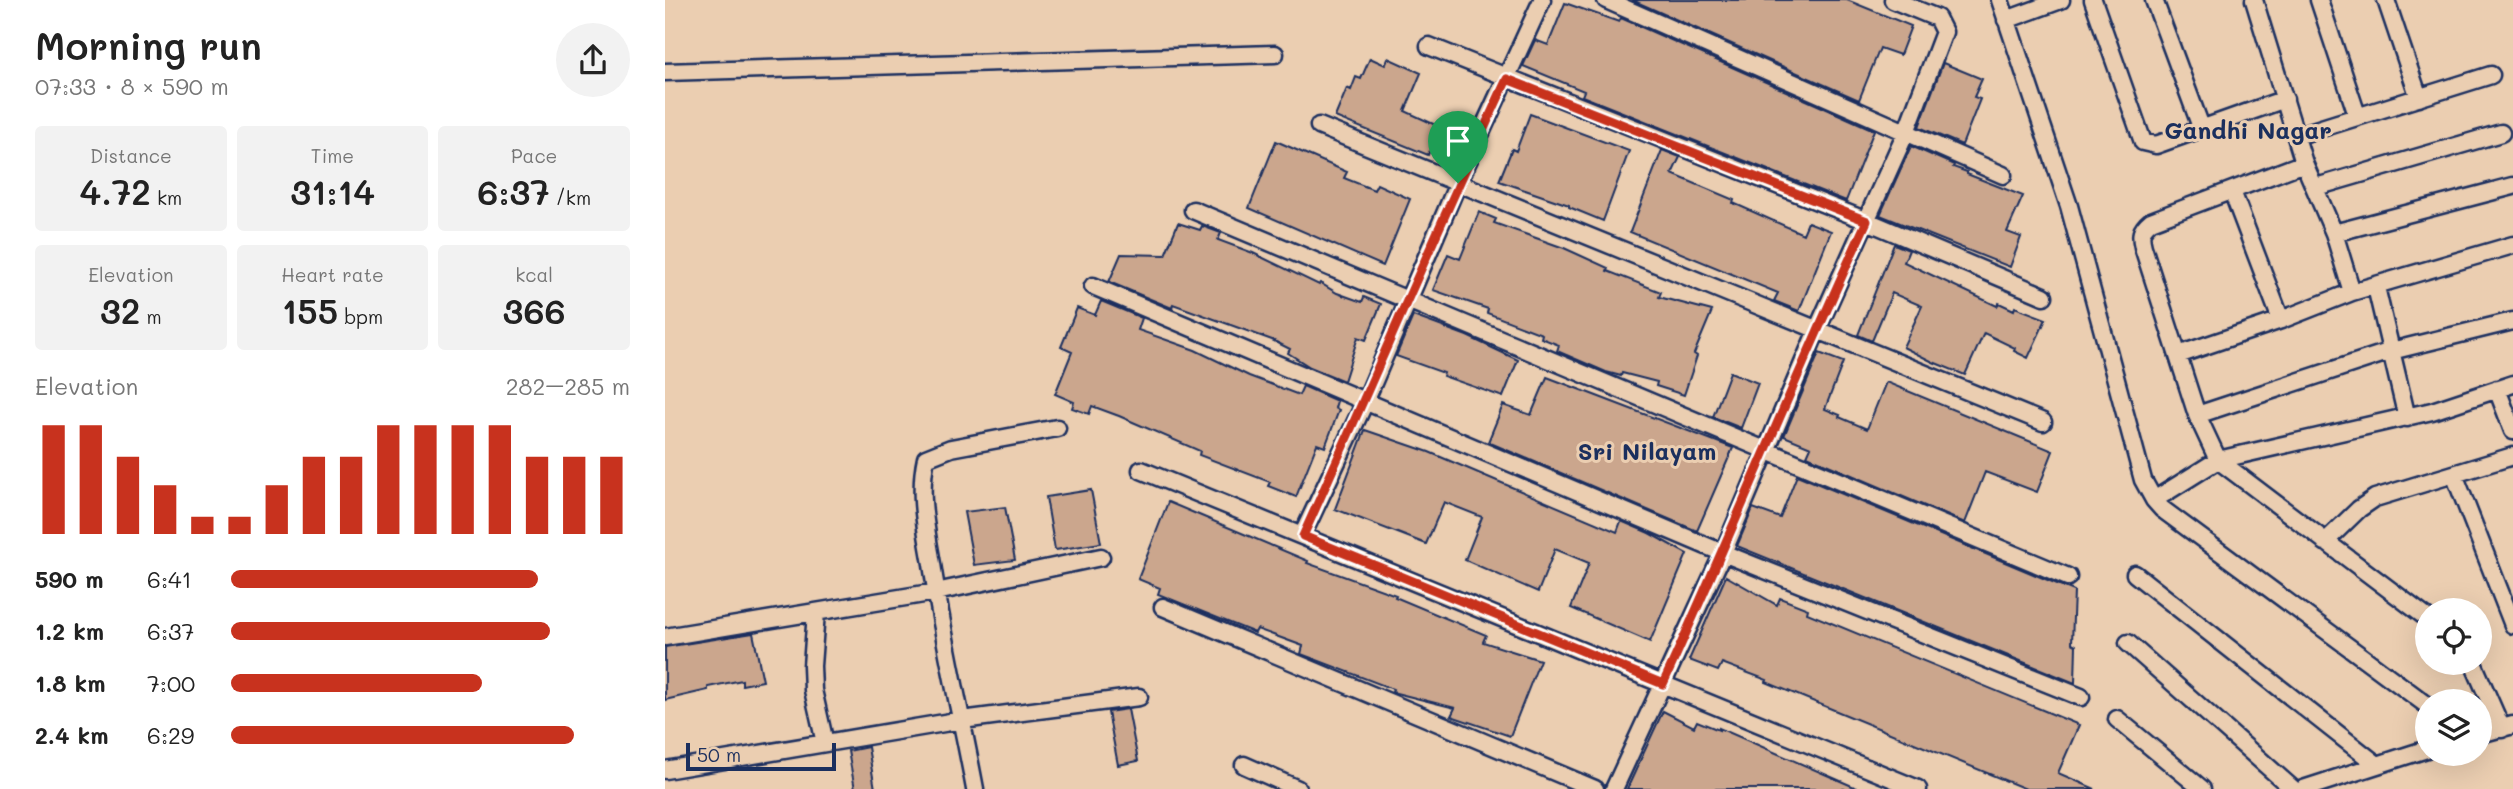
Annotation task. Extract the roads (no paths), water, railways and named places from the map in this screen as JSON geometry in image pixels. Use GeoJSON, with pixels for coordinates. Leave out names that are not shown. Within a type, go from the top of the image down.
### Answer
{"type":"FeatureCollection","features":[{"type":"Feature","properties":{"kind":"street"},"geometry":{"type":"LineString","coordinates":[[1303,536],[1458,183],[1542,0]]}},
{"type":"Feature","properties":{"kind":"street"},"geometry":{"type":"LineString","coordinates":[[1606,0],[2003,175]]}},
{"type":"Feature","properties":{"kind":"street"},"geometry":{"type":"LineString","coordinates":[[1614,789],[1723,553],[1817,330],[1906,132],[1944,32],[1937,18],[1893,0]]}},
{"type":"Feature","properties":{"kind":"street"},"geometry":{"type":"LineString","coordinates":[[2000,0],[2069,206],[2136,456],[2143,480],[2154,500],[2220,554],[2415,696]]}},
{"type":"Feature","properties":{"kind":"street"},"geometry":{"type":"LineString","coordinates":[[2006,20],[2061,0]]}},
{"type":"Feature","properties":{"kind":"street"},"geometry":{"type":"LineString","coordinates":[[2093,0],[2143,142],[2156,145],[2285,99]]}},
{"type":"Feature","properties":{"kind":"street"},"geometry":{"type":"LineString","coordinates":[[2154,0],[2201,127]]}},
{"type":"Feature","properties":{"kind":"street"},"geometry":{"type":"LineString","coordinates":[[2254,0],[2304,163],[2334,233],[2352,292]]}},
{"type":"Feature","properties":{"kind":"street"},"geometry":{"type":"LineString","coordinates":[[2319,0],[2357,115]]}},
{"type":"Feature","properties":{"kind":"street"},"geometry":{"type":"LineString","coordinates":[[2386,0],[2419,98]]}},
{"type":"Feature","properties":{"kind":"street"},"geometry":{"type":"LineString","coordinates":[[1430,46],[1867,221],[2044,296]]}},
{"type":"Feature","properties":{"kind":"street"},"geometry":{"type":"LineString","coordinates":[[665,72],[1275,54]]}},
{"type":"Feature","properties":{"kind":"street"},"geometry":{"type":"LineString","coordinates":[[2296,135],[2491,75]]}},
{"type":"Feature","properties":{"kind":"street"},"geometry":{"type":"LineString","coordinates":[[1319,126],[2043,422]]}},
{"type":"Feature","properties":{"kind":"street"},"geometry":{"type":"LineString","coordinates":[[2316,187],[2501,133]]}},
{"type":"Feature","properties":{"kind":"street"},"geometry":{"type":"LineString","coordinates":[[2304,163],[2151,221],[2140,235],[2197,415],[2218,460],[2415,609]]}},
{"type":"Feature","properties":{"kind":"street"},"geometry":{"type":"LineString","coordinates":[[2334,233],[2513,186]]}},
{"type":"Feature","properties":{"kind":"street"},"geometry":{"type":"LineString","coordinates":[[2232,191],[2281,320]]}},
{"type":"Feature","properties":{"kind":"street"},"geometry":{"type":"LineString","coordinates":[[1193,210],[2069,577]]}},
{"type":"Feature","properties":{"kind":"street"},"geometry":{"type":"LineString","coordinates":[[2178,355],[2281,320],[2352,292],[2513,245]]}},
{"type":"Feature","properties":{"kind":"street"},"geometry":{"type":"LineString","coordinates":[[1093,286],[1723,553],[2081,698]]}},
{"type":"Feature","properties":{"kind":"street"},"geometry":{"type":"LineString","coordinates":[[2376,287],[2407,418]]}},
{"type":"Feature","properties":{"kind":"street"},"geometry":{"type":"LineString","coordinates":[[2197,415],[2391,351],[2513,320]]}},
{"type":"Feature","properties":{"kind":"street"},"geometry":{"type":"LineString","coordinates":[[2154,500],[2218,460],[2407,418],[2513,384]]}},
{"type":"Feature","properties":{"kind":"street"},"geometry":{"type":"LineString","coordinates":[[2497,389],[2513,431]]}},
{"type":"Feature","properties":{"kind":"street"},"geometry":{"type":"LineString","coordinates":[[975,789],[936,592],[922,499],[922,477],[926,458],[951,448],[1057,428]]}},
{"type":"Feature","properties":{"kind":"street"},"geometry":{"type":"LineString","coordinates":[[2325,542],[2375,498],[2513,456]]}},
{"type":"Feature","properties":{"kind":"street"},"geometry":{"type":"LineString","coordinates":[[1141,470],[1918,789]]}},
{"type":"Feature","properties":{"kind":"street"},"geometry":{"type":"LineString","coordinates":[[2454,474],[2513,625]]}},
{"type":"Feature","properties":{"kind":"street"},"geometry":{"type":"LineString","coordinates":[[665,637],[936,592],[1101,557]]}},
{"type":"Feature","properties":{"kind":"street"},"geometry":{"type":"LineString","coordinates":[[2135,574],[2376,764]]}},
{"type":"Feature","properties":{"kind":"street"},"geometry":{"type":"LineString","coordinates":[[1163,607],[1595,789]]}},
{"type":"Feature","properties":{"kind":"street"},"geometry":{"type":"LineString","coordinates":[[816,612],[813,690],[825,743]]}},
{"type":"Feature","properties":{"kind":"street"},"geometry":{"type":"LineString","coordinates":[[2128,643],[2293,789]]}},
{"type":"Feature","properties":{"kind":"street"},"geometry":{"type":"LineString","coordinates":[[2480,675],[2508,727]]}},
{"type":"Feature","properties":{"kind":"street"},"geometry":{"type":"LineString","coordinates":[[665,770],[962,720],[1139,696]]}},
{"type":"Feature","properties":{"kind":"street"},"geometry":{"type":"LineString","coordinates":[[2117,719],[2202,789]]}},
{"type":"Feature","properties":{"kind":"street"},"geometry":{"type":"LineString","coordinates":[[2303,789],[2415,753]]}},
{"type":"Feature","properties":{"kind":"street"},"geometry":{"type":"LineString","coordinates":[[1244,765],[1298,789]]}},
{"type":"Feature","properties":{"kind":"district","name":"Gandhi Nagar"},"geometry":{"type":"Point","coordinates":[2248,131]}},
{"type":"Feature","properties":{"kind":"district","name":"Sri Nilayam"},"geometry":{"type":"Point","coordinates":[1647,452]}}]}
